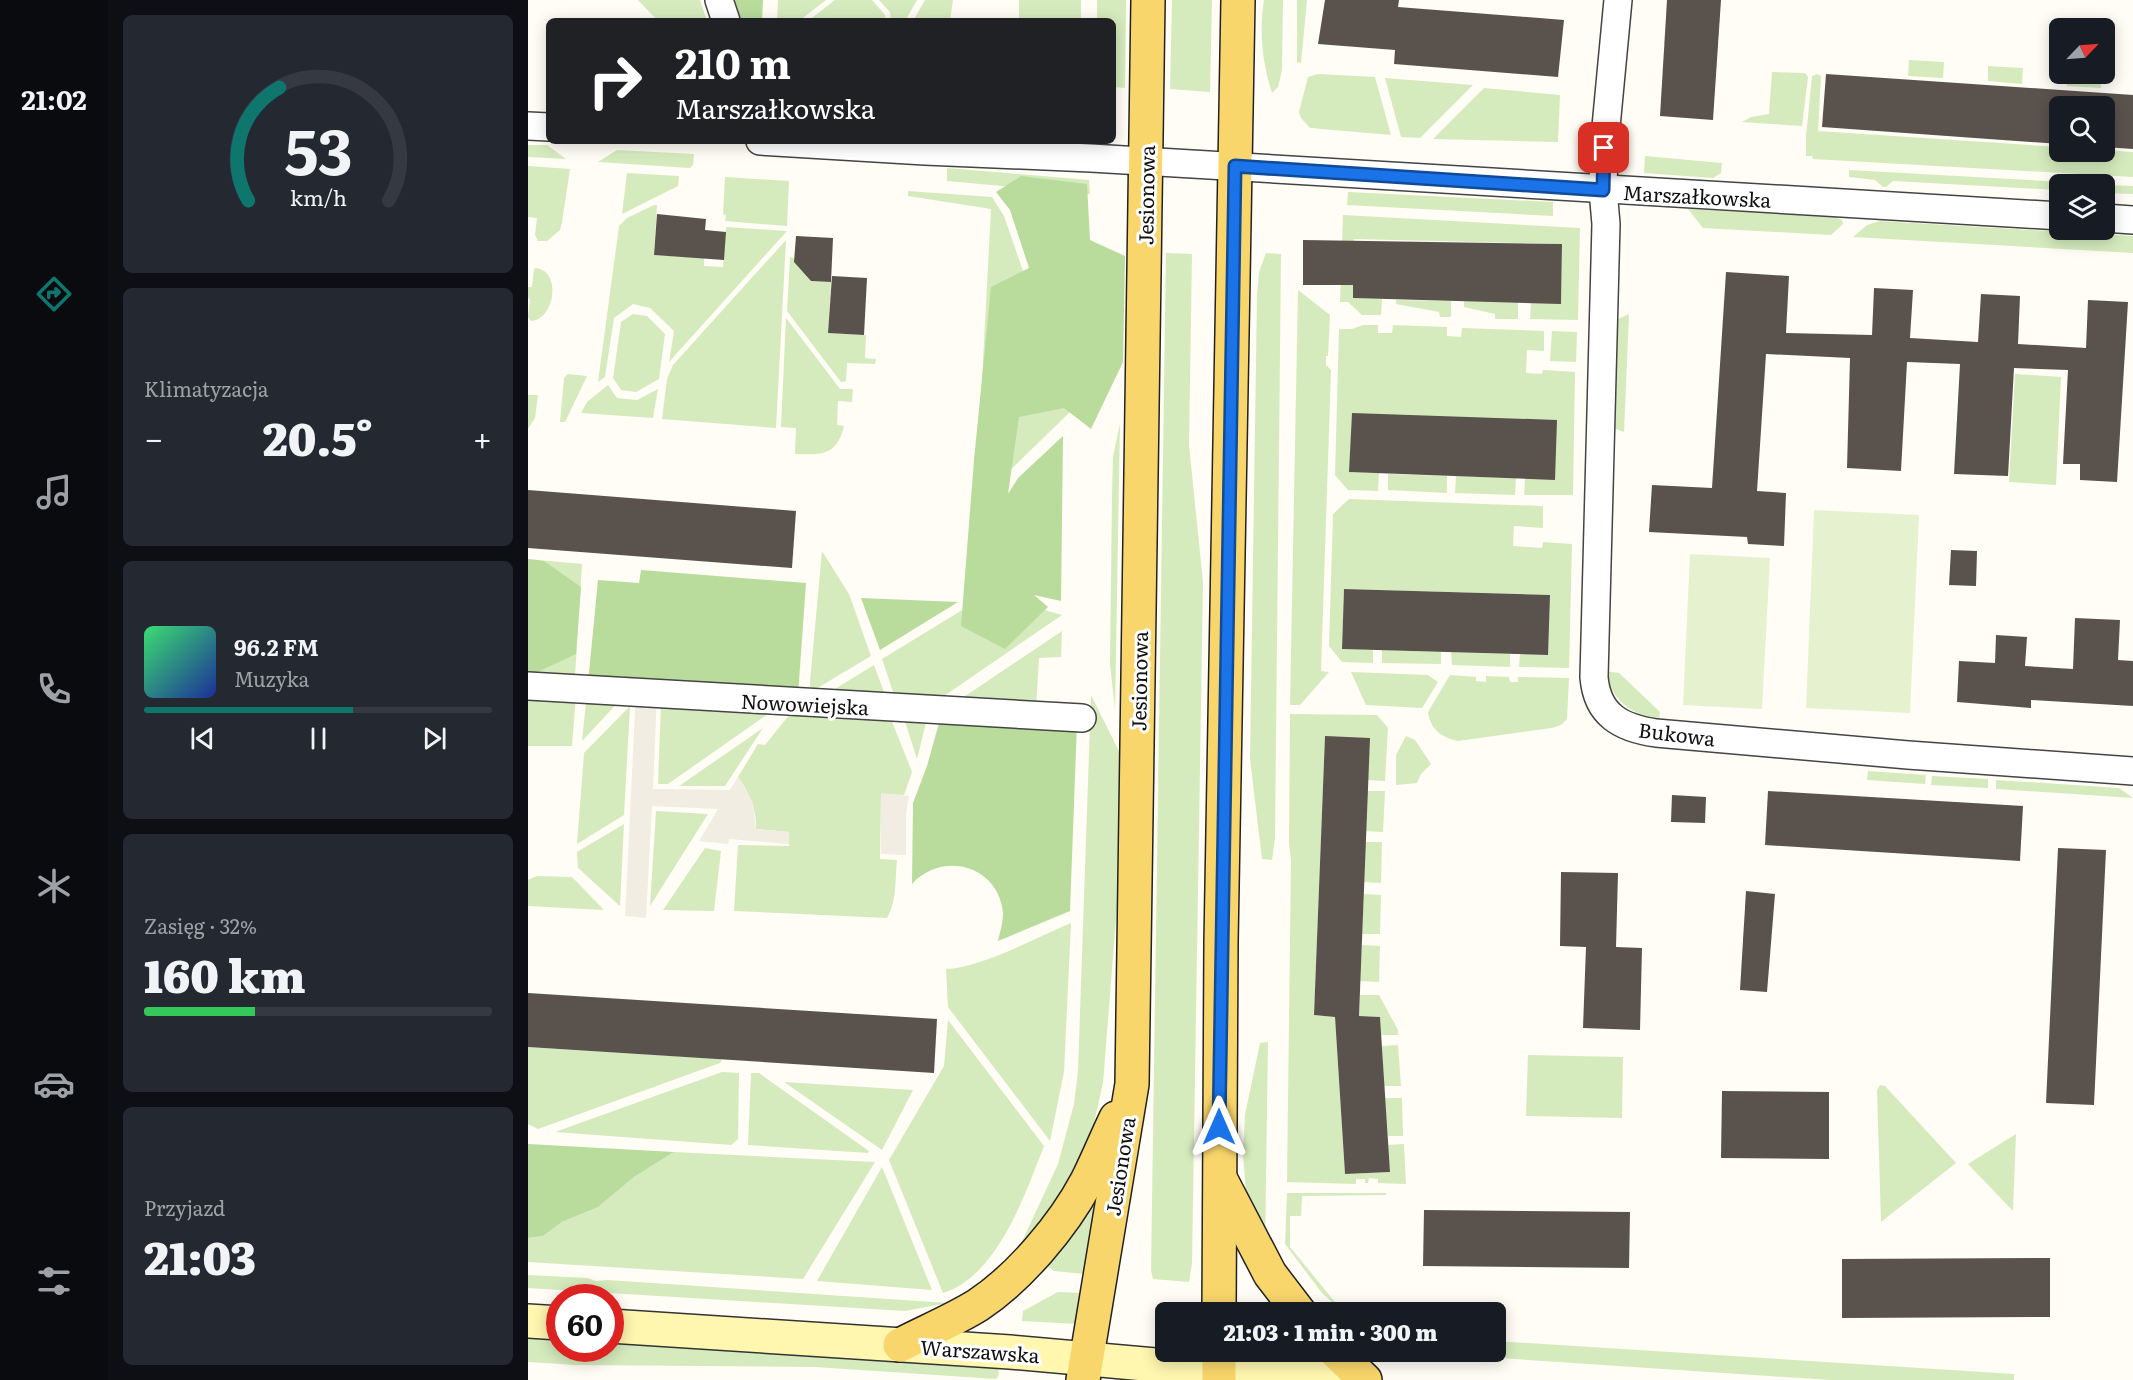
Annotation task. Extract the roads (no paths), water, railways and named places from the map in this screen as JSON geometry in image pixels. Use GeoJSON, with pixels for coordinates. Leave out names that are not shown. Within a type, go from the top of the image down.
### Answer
{"type":"FeatureCollection","features":[{"type":"Feature","properties":{"kind":"main road","name":"Jesionowa"},"geometry":{"type":"LineString","coordinates":[[1085,1369],[1132,1084],[1148,0]]}},
{"type":"Feature","properties":{"kind":"main road"},"geometry":{"type":"LineString","coordinates":[[1219,1302],[1218,1173],[1238,0]]}},
{"type":"Feature","properties":{"kind":"main road"},"geometry":{"type":"LineString","coordinates":[[900,1345],[977,1305],[1013,1275],[1050,1236],[1086,1182],[1132,1084]]}},
{"type":"Feature","properties":{"kind":"main road"},"geometry":{"type":"LineString","coordinates":[[1218,1173],[1270,1275],[1291,1302]]}},
{"type":"Feature","properties":{"kind":"main road"},"geometry":{"type":"LineString","coordinates":[[528,1321],[546,1322]]}},
{"type":"Feature","properties":{"kind":"main road","name":"Warszawska"},"geometry":{"type":"LineString","coordinates":[[624,1327],[900,1345],[1085,1369],[1219,1367],[1348,1380]]}},
{"type":"Feature","properties":{"kind":"main road"},"geometry":{"type":"LineString","coordinates":[[1346,1362],[1365,1380]]}},
{"type":"Feature","properties":{"kind":"street"},"geometry":{"type":"LineString","coordinates":[[719,0],[725,18]]}},
{"type":"Feature","properties":{"kind":"street","name":"Bukowa"},"geometry":{"type":"LineString","coordinates":[[1618,0],[1604,148],[1603,190],[1606,217],[1594,677],[1595,690],[1609,714],[1628,728],[1656,732],[1908,755],[2133,771]]}},
{"type":"Feature","properties":{"kind":"street"},"geometry":{"type":"LineString","coordinates":[[528,126],[546,127]]}},
{"type":"Feature","properties":{"kind":"street","name":"Marszałkowska"},"geometry":{"type":"LineString","coordinates":[[806,144],[1235,166],[2049,215]]}},
{"type":"Feature","properties":{"kind":"street"},"geometry":{"type":"LineString","coordinates":[[2115,219],[2133,220]]}},
{"type":"Feature","properties":{"kind":"street","name":"Nowowiejska"},"geometry":{"type":"LineString","coordinates":[[528,686],[1083,718]]}}]}
